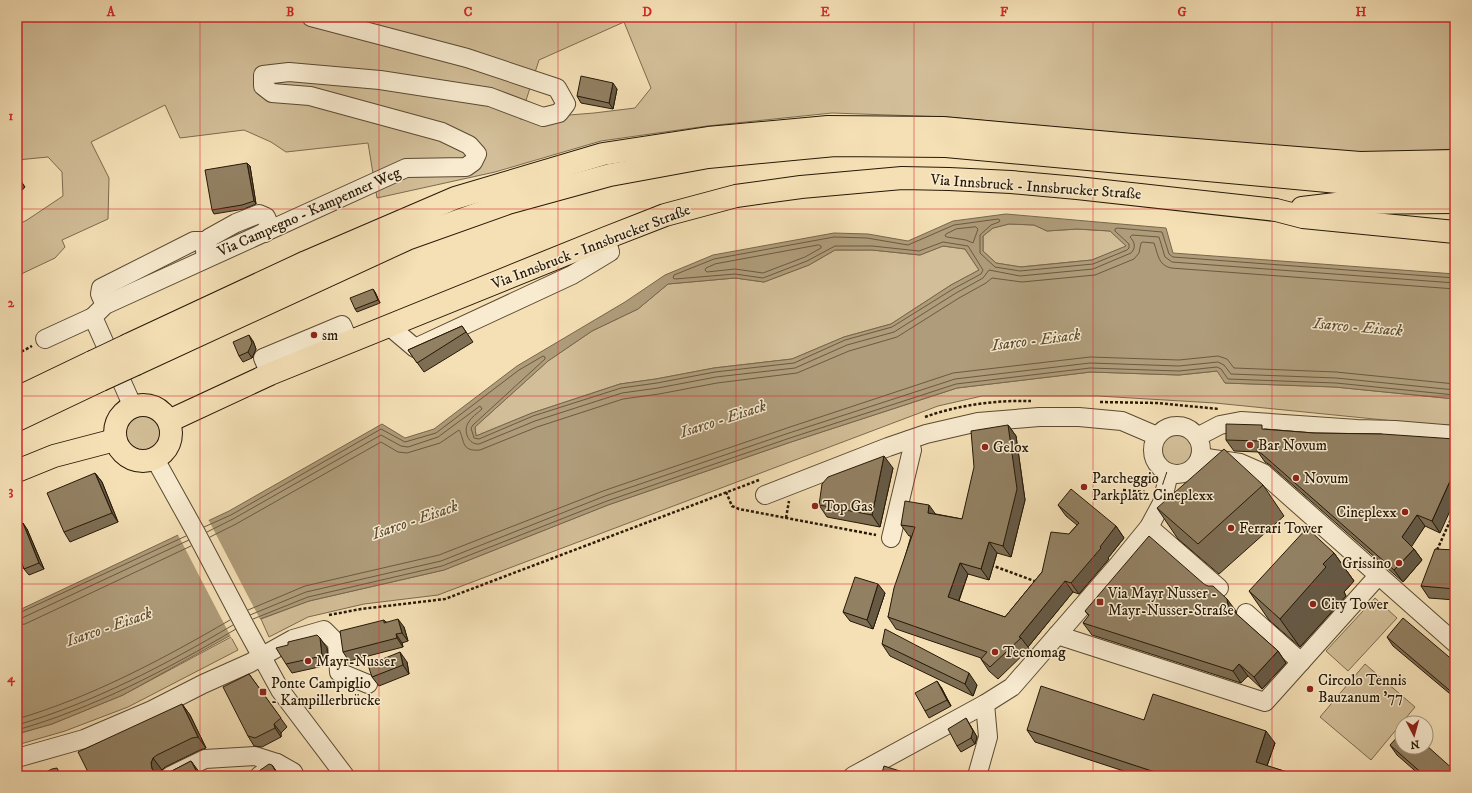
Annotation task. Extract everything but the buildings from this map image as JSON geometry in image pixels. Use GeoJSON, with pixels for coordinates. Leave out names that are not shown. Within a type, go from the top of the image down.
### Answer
{"type":"FeatureCollection","features":[{"type":"Feature","properties":{"kind":"main road"},"geometry":{"type":"LineString","coordinates":[[132,354],[306,262],[456,198],[603,154],[708,138],[828,127],[943,128],[1360,163],[1455,162]]}},
{"type":"Feature","properties":{"kind":"main road"},"geometry":{"type":"LineString","coordinates":[[17,398],[96,371],[132,354],[407,239],[508,203],[610,175],[708,157],[835,145],[946,146],[1360,184],[1455,182]]}},
{"type":"Feature","properties":{"kind":"main road","name":"Via Innsbruck - Innsbrucker Straße"},"geometry":{"type":"LineString","coordinates":[[169,421],[270,374],[606,238],[665,215],[736,196],[801,187],[902,178],[1011,182],[1276,210],[1455,232]]}},
{"type":"Feature","properties":{"kind":"main road"},"geometry":{"type":"LineString","coordinates":[[1302,213],[1344,203],[1455,202]]}},
{"type":"Feature","properties":{"kind":"main road"},"geometry":{"type":"LineString","coordinates":[[1302,213],[1341,232],[1455,246]]}},
{"type":"Feature","properties":{"kind":"main road","name":"Via Innsbruck - Innsbrucker Straße"},"geometry":{"type":"LineString","coordinates":[[1302,213],[1455,220]]}},
{"type":"Feature","properties":{"kind":"main road"},"geometry":{"type":"LineString","coordinates":[[17,420],[96,371]]}},
{"type":"Feature","properties":{"kind":"main road"},"geometry":{"type":"LineString","coordinates":[[139,405],[153,407],[160,410],[169,421],[171,434],[168,447],[155,459],[139,461],[131,459],[119,448],[115,430],[118,420],[124,412],[132,407],[139,405]]}},
{"type":"Feature","properties":{"kind":"main road"},"geometry":{"type":"LineString","coordinates":[[17,471],[54,456],[116,440]]}},
{"type":"Feature","properties":{"kind":"street","name":"Via Campegno - Kampenner Weg"},"geometry":{"type":"LineString","coordinates":[[45,339],[99,305],[265,233],[406,168],[466,167],[473,162],[477,154],[469,145],[442,132],[310,96],[272,93],[263,86],[262,75],[289,72],[380,80],[490,98],[544,117],[559,113],[566,104],[557,88],[467,58],[311,17]]}},
{"type":"Feature","properties":{"kind":"street"},"geometry":{"type":"LineString","coordinates":[[200,262],[204,257],[209,238],[236,223],[259,214],[266,217],[269,224],[265,233]]}},
{"type":"Feature","properties":{"kind":"street"},"geometry":{"type":"LineString","coordinates":[[389,326],[415,348],[572,275],[610,252],[606,238]]}},
{"type":"Feature","properties":{"kind":"street"},"geometry":{"type":"LineString","coordinates":[[132,407],[99,305],[101,288],[194,241],[208,241]]}},
{"type":"Feature","properties":{"kind":"street"},"geometry":{"type":"LineString","coordinates":[[764,487],[926,434],[978,422],[1039,417],[1122,421],[1156,436]]}},
{"type":"Feature","properties":{"kind":"street"},"geometry":{"type":"LineString","coordinates":[[1197,437],[1220,425],[1241,421],[1455,435]]}},
{"type":"Feature","properties":{"kind":"street"},"geometry":{"type":"LineString","coordinates":[[1182,426],[1190,429],[1197,437],[1201,450],[1200,457],[1197,464],[1192,469],[1177,475],[1163,470],[1156,464],[1152,452],[1153,444],[1156,436],[1163,430],[1170,427],[1182,426]]}},
{"type":"Feature","properties":{"kind":"street"},"geometry":{"type":"LineString","coordinates":[[1357,429],[1395,440],[1455,444]]}},
{"type":"Feature","properties":{"kind":"street"},"geometry":{"type":"LineString","coordinates":[[891,538],[912,450],[909,440]]}},
{"type":"Feature","properties":{"kind":"street"},"geometry":{"type":"LineString","coordinates":[[1200,457],[1240,463],[1263,473],[1323,538],[1378,576],[1455,643]]}},
{"type":"Feature","properties":{"kind":"street"},"geometry":{"type":"LineString","coordinates":[[155,459],[196,531],[280,690],[345,776]]}},
{"type":"Feature","properties":{"kind":"street"},"geometry":{"type":"LineString","coordinates":[[853,776],[985,704],[1012,687],[1149,527],[1162,503],[1169,473]]}},
{"type":"Feature","properties":{"kind":"street"},"geometry":{"type":"LineString","coordinates":[[1149,527],[1219,588]]}},
{"type":"Feature","properties":{"kind":"street"},"geometry":{"type":"LineString","coordinates":[[1057,635],[1265,702],[1378,576]]}},
{"type":"Feature","properties":{"kind":"street"},"geometry":{"type":"LineString","coordinates":[[1246,613],[1301,662]]}},
{"type":"Feature","properties":{"kind":"street"},"geometry":{"type":"LineString","coordinates":[[17,758],[84,739],[152,710],[203,684],[259,652],[293,639],[324,630],[337,642],[339,672],[368,684]]}},
{"type":"Feature","properties":{"kind":"street"},"geometry":{"type":"LineString","coordinates":[[977,776],[988,737],[985,704]]}},
{"type":"Feature","properties":{"kind":"street"},"geometry":{"type":"LineString","coordinates":[[170,776],[205,759],[255,756],[277,763],[293,772],[295,776]]}},
{"type":"Feature","properties":{"kind":"street"},"geometry":{"type":"LineString","coordinates":[[259,776],[277,763]]}},
{"type":"Feature","properties":{"kind":"path"},"geometry":{"type":"LineString","coordinates":[[922,418],[944,410],[1007,400],[1038,401]]}},
{"type":"Feature","properties":{"kind":"path"},"geometry":{"type":"LineString","coordinates":[[1094,402],[1158,403],[1226,410]]}},
{"type":"Feature","properties":{"kind":"path"},"geometry":{"type":"LineString","coordinates":[[325,616],[361,609],[445,599],[764,487]]}},
{"type":"Feature","properties":{"kind":"path"},"geometry":{"type":"LineString","coordinates":[[1123,490],[1146,492]]}},
{"type":"Feature","properties":{"kind":"path"},"geometry":{"type":"LineString","coordinates":[[1437,551],[1455,510]]}},
{"type":"Feature","properties":{"kind":"shaded area"},"geometry":{"type":"Polygon","coordinates":[[[17,17],[1455,17],[1455,149],[1374,154],[947,117],[832,113],[707,126],[601,141],[495,172],[377,198],[368,143],[286,152],[271,142],[244,130],[180,138],[165,105],[91,142],[109,178],[108,219],[62,240],[65,247],[55,258],[17,276],[17,225],[63,196],[62,172],[48,157],[17,160],[17,17]],[[624,22],[539,60],[520,119],[635,108],[651,88],[624,22]]]}},
{"type":"Feature","properties":{"kind":"shaded area"},"geometry":{"type":"Polygon","coordinates":[[[1009,224],[1034,225],[1047,231],[1077,229],[1110,231],[1127,246],[1092,260],[1020,267],[996,263],[983,251],[983,236],[993,228],[1009,224]]]}},
{"type":"Feature","properties":{"kind":"shaded area"},"geometry":{"type":"Polygon","coordinates":[[[943,246],[965,249],[979,270],[951,285],[891,324],[844,337],[792,359],[714,368],[620,384],[532,413],[476,436],[475,427],[548,361],[592,331],[638,309],[668,284],[735,278],[764,282],[809,265],[835,250],[872,250],[920,255],[943,246]]]}},
{"type":"Feature","properties":{"kind":"shaded area"},"geometry":{"type":"Polygon","coordinates":[[[1218,371],[1225,383],[1335,387],[1455,399],[1455,425],[1434,425],[1215,403],[1098,396],[982,396],[938,406],[438,595],[364,604],[308,617],[269,637],[261,619],[309,601],[444,570],[608,505],[791,442],[957,388],[1091,372],[1179,375],[1218,371]]]}},
{"type":"Feature","properties":{"kind":"shaded area"},"geometry":{"type":"Polygon","coordinates":[[[148,413],[155,416],[161,422],[164,433],[163,441],[155,450],[148,453],[140,453],[133,450],[125,441],[124,429],[127,422],[136,414],[148,413]]]}},
{"type":"Feature","properties":{"kind":"shaded area"},"geometry":{"type":"Polygon","coordinates":[[[1172,430],[1180,430],[1187,433],[1193,439],[1196,450],[1193,461],[1187,467],[1180,470],[1172,470],[1165,467],[1159,461],[1156,454],[1156,446],[1159,439],[1165,433],[1172,430]]]}},
{"type":"Feature","properties":{"kind":"shaded area"},"geometry":{"type":"Polygon","coordinates":[[[1375,598],[1397,618],[1348,671],[1326,651],[1375,598]]]}},
{"type":"Feature","properties":{"kind":"shaded area"},"geometry":{"type":"Polygon","coordinates":[[[231,637],[238,650],[128,707],[65,731],[17,745],[17,734],[52,724],[123,695],[231,637]]]}},
{"type":"Feature","properties":{"kind":"shaded area"},"geometry":{"type":"Polygon","coordinates":[[[1365,664],[1415,707],[1408,715],[1394,715],[1394,732],[1371,760],[1320,717],[1365,664]]]}},
{"type":"Feature","properties":{"kind":"water","name":"Isarco - Eisack"},"geometry":{"type":"Polygon","coordinates":[[[1006,214],[1166,228],[1173,253],[1455,274],[1455,399],[1335,387],[1225,383],[1217,371],[1179,375],[1091,372],[957,388],[791,442],[608,505],[444,570],[309,601],[260,619],[123,695],[52,724],[17,734],[17,611],[229,511],[382,424],[405,438],[434,429],[517,366],[625,302],[665,275],[713,255],[834,233],[868,234],[908,241],[953,221],[1006,214]],[[1009,224],[993,228],[983,236],[983,251],[996,263],[1021,267],[1092,260],[1126,246],[1110,231],[1077,229],[1047,231],[1034,225],[1009,224]],[[943,246],[920,255],[872,250],[835,250],[809,265],[764,282],[735,278],[668,284],[638,309],[592,331],[548,361],[475,427],[476,436],[532,413],[620,384],[714,368],[792,359],[844,337],[891,324],[951,285],[979,270],[965,249],[943,246]]]}},
{"type":"Feature","properties":{"kind":"pier"},"geometry":{"type":"Polygon","coordinates":[[[208,519],[261,621],[232,639],[177,533],[208,519]]]}},
{"type":"Feature","properties":{"kind":"place","name":"sm"},"geometry":{"type":"Point","coordinates":[314,335]}},
{"type":"Feature","properties":{"kind":"place","name":"Bar Novum"},"geometry":{"type":"Point","coordinates":[1250,445]}},
{"type":"Feature","properties":{"kind":"place","name":"Gelox"},"geometry":{"type":"Point","coordinates":[985,447]}},
{"type":"Feature","properties":{"kind":"place","name":"Novum"},"geometry":{"type":"Point","coordinates":[1296,478]}},
{"type":"Feature","properties":{"kind":"place","name":"Parcheggio / Parkplatz Cineplexx"},"geometry":{"type":"Point","coordinates":[1084,487]}},
{"type":"Feature","properties":{"kind":"place","name":"Top Gas"},"geometry":{"type":"Point","coordinates":[815,506]}},
{"type":"Feature","properties":{"kind":"place","name":"Cineplexx"},"geometry":{"type":"Point","coordinates":[1405,512]}},
{"type":"Feature","properties":{"kind":"place","name":"Ferrari Tower"},"geometry":{"type":"Point","coordinates":[1231,528]}},
{"type":"Feature","properties":{"kind":"place","name":"Grissino"},"geometry":{"type":"Point","coordinates":[1399,563]}},
{"type":"Feature","properties":{"kind":"place","name":"Via Mayr Nusser - Mayr-Nusser-Straße"},"geometry":{"type":"Point","coordinates":[1100,602]}},
{"type":"Feature","properties":{"kind":"place","name":"City Tower"},"geometry":{"type":"Point","coordinates":[1313,604]}},
{"type":"Feature","properties":{"kind":"place","name":"Tecnomag"},"geometry":{"type":"Point","coordinates":[995,652]}},
{"type":"Feature","properties":{"kind":"place","name":"Mayr-Nusser"},"geometry":{"type":"Point","coordinates":[308,661]}},
{"type":"Feature","properties":{"kind":"place","name":"Circolo Tennis Bauzanum '77"},"geometry":{"type":"Point","coordinates":[1310,689]}},
{"type":"Feature","properties":{"kind":"place","name":"Ponte Campiglio - Kampillerbrücke"},"geometry":{"type":"Point","coordinates":[263,692]}}]}
